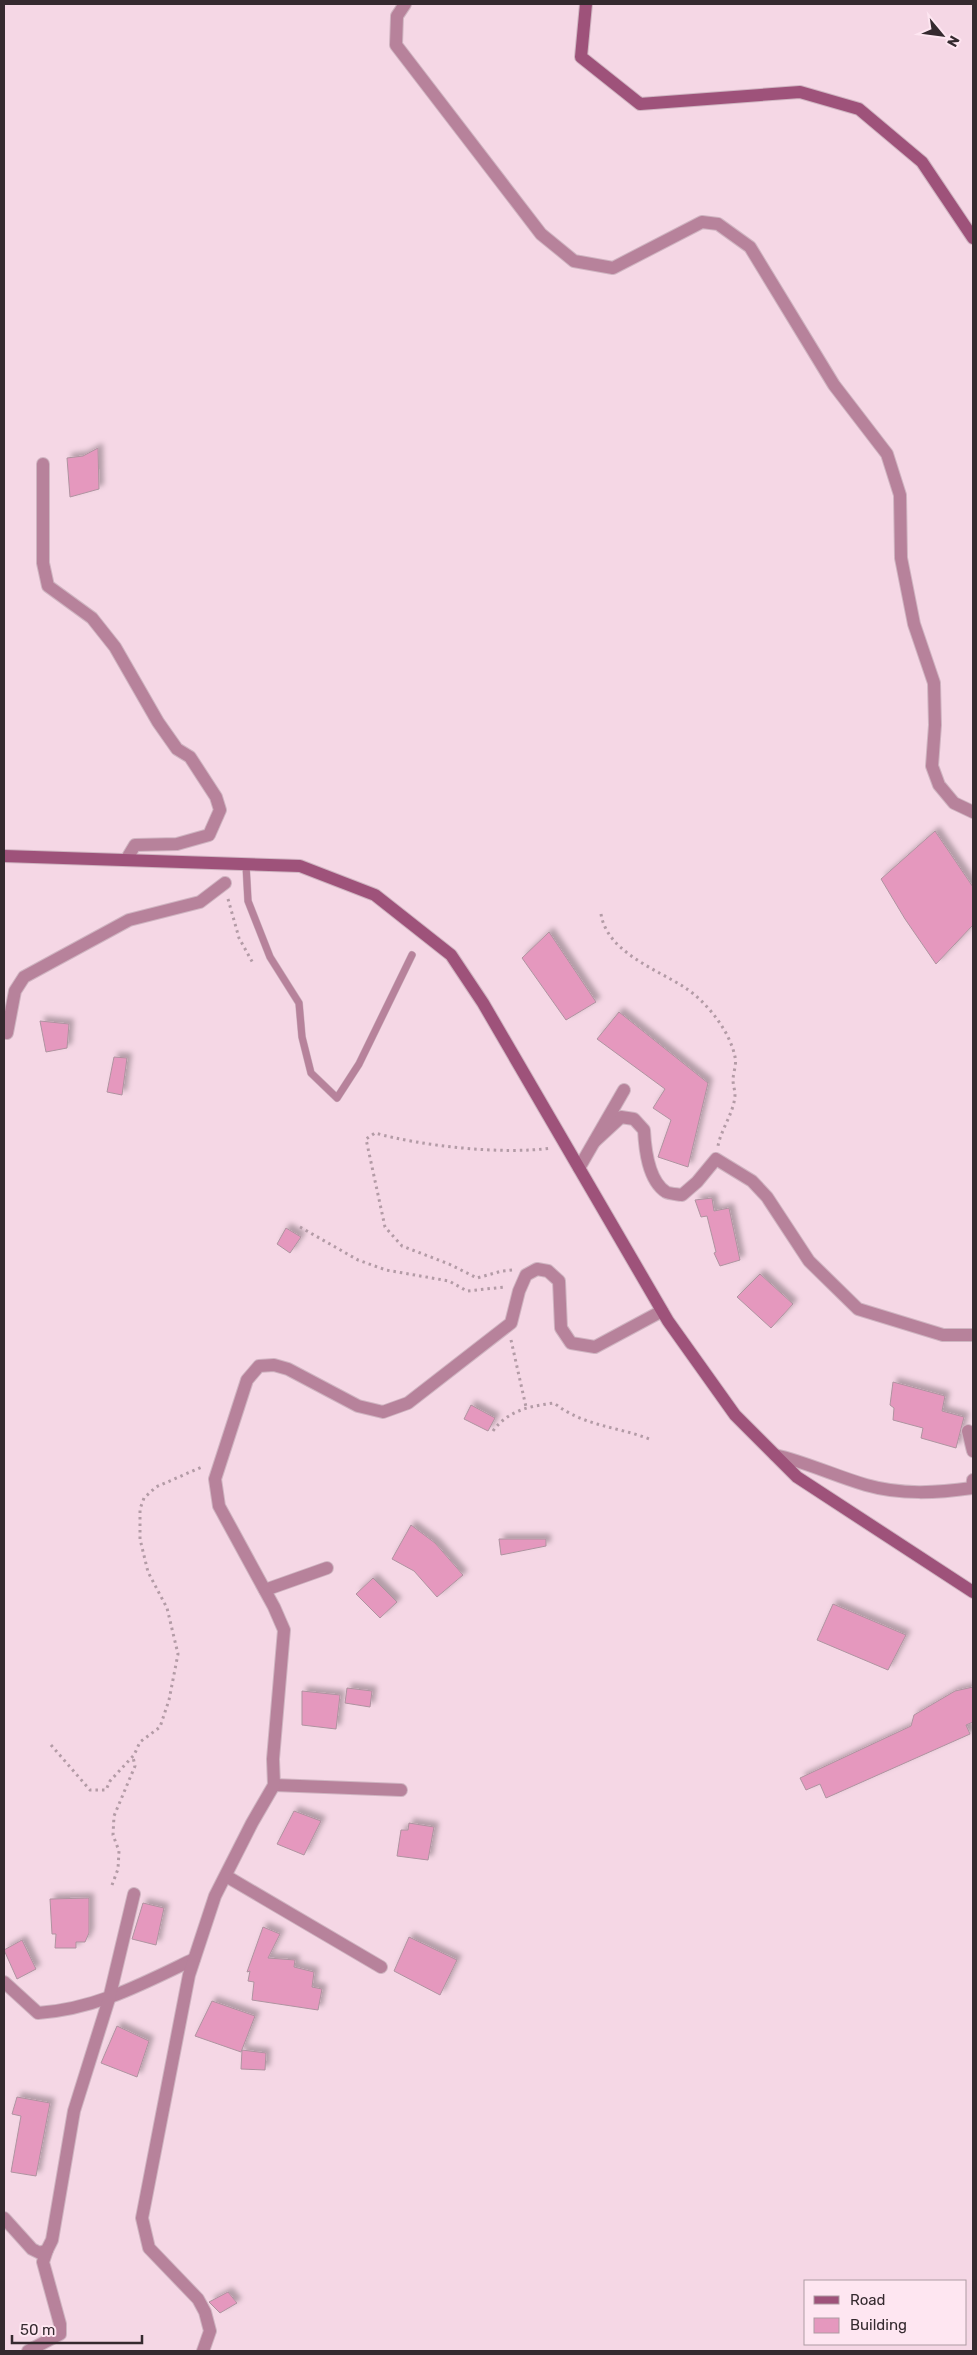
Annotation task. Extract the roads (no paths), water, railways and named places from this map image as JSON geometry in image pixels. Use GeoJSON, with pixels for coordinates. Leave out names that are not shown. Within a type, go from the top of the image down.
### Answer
{"type":"FeatureCollection","features":[{"type":"Feature","properties":{"kind":"main road"},"geometry":{"type":"LineString","coordinates":[[586,4],[581,57],[640,104],[800,92],[859,109],[922,162],[973,238]]}},
{"type":"Feature","properties":{"kind":"main road"},"geometry":{"type":"LineString","coordinates":[[4,856],[300,866],[376,895],[451,955],[483,1003],[662,1311],[735,1415],[797,1477],[973,1592]]}},
{"type":"Feature","properties":{"kind":"street"},"geometry":{"type":"LineString","coordinates":[[405,4],[397,16],[396,45],[540,234],[574,261],[613,268],[702,222],[718,224],[750,247],[834,385],[887,454],[900,495],[901,558],[914,624],[934,684],[935,726],[932,766],[939,785],[954,803],[973,812]]}},
{"type":"Feature","properties":{"kind":"street"},"geometry":{"type":"LineString","coordinates":[[43,464],[43,563],[48,586],[92,618],[115,647],[158,722],[177,748],[190,757],[216,797],[220,810],[209,835],[177,844],[135,845],[126,860]]}},
{"type":"Feature","properties":{"kind":"street"},"geometry":{"type":"LineString","coordinates":[[8,1032],[15,991],[24,977],[128,920],[200,902],[225,883]]}},
{"type":"Feature","properties":{"kind":"street"},"geometry":{"type":"LineString","coordinates":[[579,1168],[624,1090]]}},
{"type":"Feature","properties":{"kind":"street"},"geometry":{"type":"LineString","coordinates":[[594,1141],[621,1117],[634,1119],[644,1130],[645,1146],[654,1179],[667,1192],[682,1195],[698,1182],[716,1159],[752,1181],[767,1197],[809,1261],[858,1309],[943,1335],[973,1336]]}},
{"type":"Feature","properties":{"kind":"street"},"geometry":{"type":"LineString","coordinates":[[203,2351],[210,2331],[205,2312],[198,2299],[149,2248],[142,2218],[189,1975],[216,1896],[252,1823],[274,1785],[273,1759],[284,1630],[265,1590],[219,1506],[216,1479],[247,1380],[259,1366],[274,1364],[288,1369],[358,1406],[383,1412],[408,1403],[511,1322],[519,1291],[531,1272],[548,1271],[559,1281],[561,1328],[571,1343],[595,1348],[662,1311]]}},
{"type":"Feature","properties":{"kind":"street"},"geometry":{"type":"LineString","coordinates":[[968,1432],[973,1451]]}},
{"type":"Feature","properties":{"kind":"street"},"geometry":{"type":"LineString","coordinates":[[775,1455],[803,1462],[868,1486],[917,1493],[972,1488],[973,1480]]}},
{"type":"Feature","properties":{"kind":"street"},"geometry":{"type":"LineString","coordinates":[[265,1590],[327,1568]]}},
{"type":"Feature","properties":{"kind":"street"},"geometry":{"type":"LineString","coordinates":[[274,1785],[401,1790]]}},
{"type":"Feature","properties":{"kind":"street"},"geometry":{"type":"LineString","coordinates":[[226,1876],[381,1967]]}},
{"type":"Feature","properties":{"kind":"street"},"geometry":{"type":"LineString","coordinates":[[28,2351],[60,2334],[60,2324],[43,2262],[52,2240],[74,2111],[109,1999],[134,1894]]}},
{"type":"Feature","properties":{"kind":"street"},"geometry":{"type":"LineString","coordinates":[[4,1982],[38,2013],[57,2012],[109,1999],[194,1959]]}},
{"type":"Feature","properties":{"kind":"street"},"geometry":{"type":"LineString","coordinates":[[4,2218],[32,2248],[40,2253],[47,2250]]}},
{"type":"Feature","properties":{"kind":"lane"},"geometry":{"type":"LineString","coordinates":[[246,864],[248,901],[270,957],[299,1003],[302,1037],[311,1073],[338,1098],[359,1064],[412,955]]}}]}
